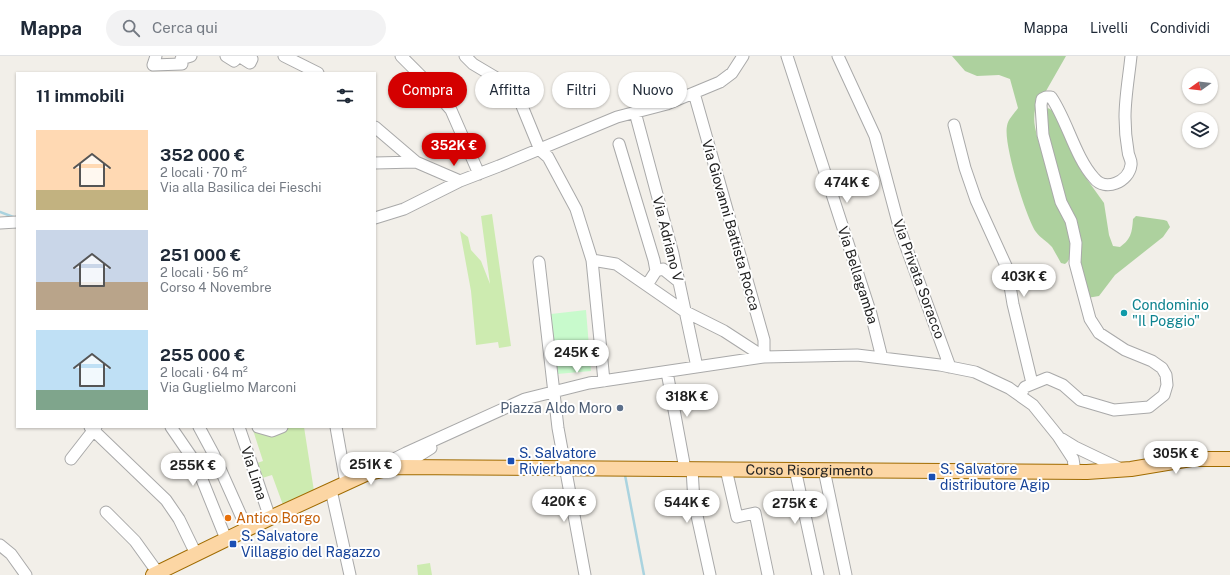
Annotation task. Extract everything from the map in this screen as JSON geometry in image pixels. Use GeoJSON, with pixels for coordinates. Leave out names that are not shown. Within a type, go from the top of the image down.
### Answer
{"type":"FeatureCollection","features":[{"type":"Feature","properties":{"kind":"main road","name":"Corso Risorgimento"},"geometry":{"type":"LineString","coordinates":[[156,574],[226,539],[346,483],[368,473],[388,468],[565,467],[1081,471],[1122,470],[1191,459],[1230,459]]}},
{"type":"Feature","properties":{"kind":"street"},"geometry":{"type":"LineString","coordinates":[[156,56],[153,65],[182,64],[181,59],[191,56]]}},
{"type":"Feature","properties":{"kind":"street"},"geometry":{"type":"LineString","coordinates":[[226,56],[234,61],[239,56],[250,63],[252,59],[250,56]]}},
{"type":"Feature","properties":{"kind":"street"},"geometry":{"type":"LineString","coordinates":[[401,56],[426,80],[451,110],[479,174]]}},
{"type":"Feature","properties":{"kind":"street"},"geometry":{"type":"LineString","coordinates":[[465,56],[472,64],[515,89],[540,150],[548,157],[576,209],[592,260],[604,380]]}},
{"type":"Feature","properties":{"kind":"street"},"geometry":{"type":"LineString","coordinates":[[376,218],[404,209],[460,181],[540,150],[618,116],[667,104],[720,82],[732,73],[744,56]]}},
{"type":"Feature","properties":{"kind":"street","name":"Via Bellagamba"},"geometry":{"type":"LineString","coordinates":[[787,56],[871,314],[882,358]]}},
{"type":"Feature","properties":{"kind":"street","name":"Via Privata Soracco"},"geometry":{"type":"LineString","coordinates":[[838,56],[875,136],[900,230],[950,367]]}},
{"type":"Feature","properties":{"kind":"street"},"geometry":{"type":"LineString","coordinates":[[1020,395],[1025,386],[1042,379],[1053,379],[1063,385],[1080,400],[1114,410],[1149,407],[1164,395],[1167,385],[1166,375],[1162,368],[1152,361],[1125,350],[1099,333],[1090,319],[1075,263],[1076,243],[1071,221],[1061,202],[1043,135],[1042,99],[1051,97],[1067,130],[1095,180],[1104,185],[1110,185],[1125,177],[1131,165],[1128,152],[1125,116],[1131,56]]}},
{"type":"Feature","properties":{"kind":"street"},"geometry":{"type":"LineString","coordinates":[[289,57],[316,72]]}},
{"type":"Feature","properties":{"kind":"street","name":"Via Giovanni Battista Rocca"},"geometry":{"type":"LineString","coordinates":[[694,93],[764,340],[764,357]]}},
{"type":"Feature","properties":{"kind":"street","name":"Via Adriano V"},"geometry":{"type":"LineString","coordinates":[[635,112],[673,254],[697,368]]}},
{"type":"Feature","properties":{"kind":"street"},"geometry":{"type":"LineString","coordinates":[[954,125],[965,168],[976,200],[1007,268],[1013,304],[1032,383]]}},
{"type":"Feature","properties":{"kind":"street"},"geometry":{"type":"LineString","coordinates":[[376,128],[416,162],[460,181]]}},
{"type":"Feature","properties":{"kind":"street"},"geometry":{"type":"LineString","coordinates":[[619,144],[645,226],[656,271]]}},
{"type":"Feature","properties":{"kind":"street"},"geometry":{"type":"LineString","coordinates":[[376,163],[416,162]]}},
{"type":"Feature","properties":{"kind":"street"},"geometry":{"type":"LineString","coordinates":[[0,223],[16,222]]}},
{"type":"Feature","properties":{"kind":"street"},"geometry":{"type":"LineString","coordinates":[[592,260],[616,264],[684,311],[724,331],[764,357]]}},
{"type":"Feature","properties":{"kind":"street"},"geometry":{"type":"LineString","coordinates":[[539,262],[554,391],[565,467],[585,575]]}},
{"type":"Feature","properties":{"kind":"street"},"geometry":{"type":"LineString","coordinates":[[647,285],[656,271],[663,269],[678,281]]}},
{"type":"Feature","properties":{"kind":"street"},"geometry":{"type":"LineString","coordinates":[[388,468],[396,458],[525,399],[604,380],[697,368],[764,357],[857,356],[950,367],[975,372],[1020,395],[1033,405],[1058,436],[1081,471],[1089,467],[1087,454]]}},
{"type":"Feature","properties":{"kind":"street"},"geometry":{"type":"LineString","coordinates":[[667,372],[710,575]]}},
{"type":"Feature","properties":{"kind":"street"},"geometry":{"type":"LineString","coordinates":[[71,459],[93,428],[166,500],[179,519],[196,554]]}},
{"type":"Feature","properties":{"kind":"street"},"geometry":{"type":"LineString","coordinates":[[172,428],[195,462],[226,539]]}},
{"type":"Feature","properties":{"kind":"street"},"geometry":{"type":"LineString","coordinates":[[200,428],[213,453],[247,529]]}},
{"type":"Feature","properties":{"kind":"street","name":"Via Lima"},"geometry":{"type":"LineString","coordinates":[[239,428],[270,518]]}},
{"type":"Feature","properties":{"kind":"street"},"geometry":{"type":"LineString","coordinates":[[262,428],[272,431],[280,428]]}},
{"type":"Feature","properties":{"kind":"street"},"geometry":{"type":"LineString","coordinates":[[336,428],[346,483]]}},
{"type":"Feature","properties":{"kind":"street"},"geometry":{"type":"LineString","coordinates":[[1058,436],[1087,454],[1122,470]]}},
{"type":"Feature","properties":{"kind":"street"},"geometry":{"type":"LineString","coordinates":[[405,467],[443,437]]}},
{"type":"Feature","properties":{"kind":"street"},"geometry":{"type":"LineString","coordinates":[[432,447],[431,458],[434,467]]}},
{"type":"Feature","properties":{"kind":"street"},"geometry":{"type":"LineString","coordinates":[[726,469],[737,517],[755,513],[768,575]]}},
{"type":"Feature","properties":{"kind":"street"},"geometry":{"type":"LineString","coordinates":[[795,469],[818,575]]}},
{"type":"Feature","properties":{"kind":"street"},"geometry":{"type":"LineString","coordinates":[[824,470],[846,575]]}},
{"type":"Feature","properties":{"kind":"street"},"geometry":{"type":"LineString","coordinates":[[331,490],[350,575]]}},
{"type":"Feature","properties":{"kind":"street"},"geometry":{"type":"LineString","coordinates":[[106,512],[130,535],[156,574]]}},
{"type":"Feature","properties":{"kind":"street"},"geometry":{"type":"LineString","coordinates":[[0,545],[11,554],[26,575]]}},
{"type":"Feature","properties":{"kind":"green space"},"geometry":{"type":"Polygon","coordinates":[[[952,56],[1066,56],[1046,91],[1038,97],[1034,120],[1038,141],[1060,199],[1069,228],[1071,251],[1070,257],[1065,264],[1061,263],[1052,247],[1036,232],[1021,197],[1008,148],[1007,126],[1011,117],[1018,108],[1010,79],[999,75],[977,76],[965,71],[952,56]]]}},
{"type":"Feature","properties":{"kind":"green space"},"geometry":{"type":"Polygon","coordinates":[[[1048,108],[1055,112],[1081,171],[1104,203],[1109,235],[1113,246],[1120,247],[1127,241],[1131,232],[1133,219],[1136,216],[1164,220],[1167,221],[1170,227],[1163,237],[1115,275],[1099,296],[1087,298],[1048,142],[1045,111],[1048,108]]]}},
{"type":"Feature","properties":{"kind":"green space"},"geometry":{"type":"Polygon","coordinates":[[[492,214],[511,346],[499,348],[498,342],[476,345],[471,291],[460,231],[468,237],[471,250],[481,261],[490,284],[481,216],[492,214]]]}},
{"type":"Feature","properties":{"kind":"green space"},"geometry":{"type":"Polygon","coordinates":[[[586,310],[591,371],[557,374],[551,314],[586,310]]]}},
{"type":"Feature","properties":{"kind":"green space"},"geometry":{"type":"Polygon","coordinates":[[[252,428],[304,428],[314,491],[283,505],[272,475],[259,479],[254,464],[263,461],[252,428]]]}},
{"type":"Feature","properties":{"kind":"green space"},"geometry":{"type":"Polygon","coordinates":[[[430,563],[432,575],[418,575],[417,565],[430,563]]]}},
{"type":"Feature","properties":{"kind":"waterway"},"geometry":{"type":"LineString","coordinates":[[0,212],[16,218]]}},
{"type":"Feature","properties":{"kind":"waterway"},"geometry":{"type":"LineString","coordinates":[[625,475],[644,575]]}},
{"type":"Feature","properties":{"kind":"place","name":"Condominio \"Il Poggio\""},"geometry":{"type":"Point","coordinates":[1124,313]}},
{"type":"Feature","properties":{"kind":"place","name":"Piazza Aldo Moro"},"geometry":{"type":"Point","coordinates":[620,408]}},
{"type":"Feature","properties":{"kind":"place","name":"S. Salvatore Rivierbanco"},"geometry":{"type":"Point","coordinates":[511,461]}},
{"type":"Feature","properties":{"kind":"place","name":"S. Salvatore distributore Agip"},"geometry":{"type":"Point","coordinates":[932,477]}},
{"type":"Feature","properties":{"kind":"place","name":"Antico Borgo"},"geometry":{"type":"Point","coordinates":[228,518]}},
{"type":"Feature","properties":{"kind":"place","name":"S. Salvatore Villaggio del Ragazzo"},"geometry":{"type":"Point","coordinates":[233,544]}}]}
